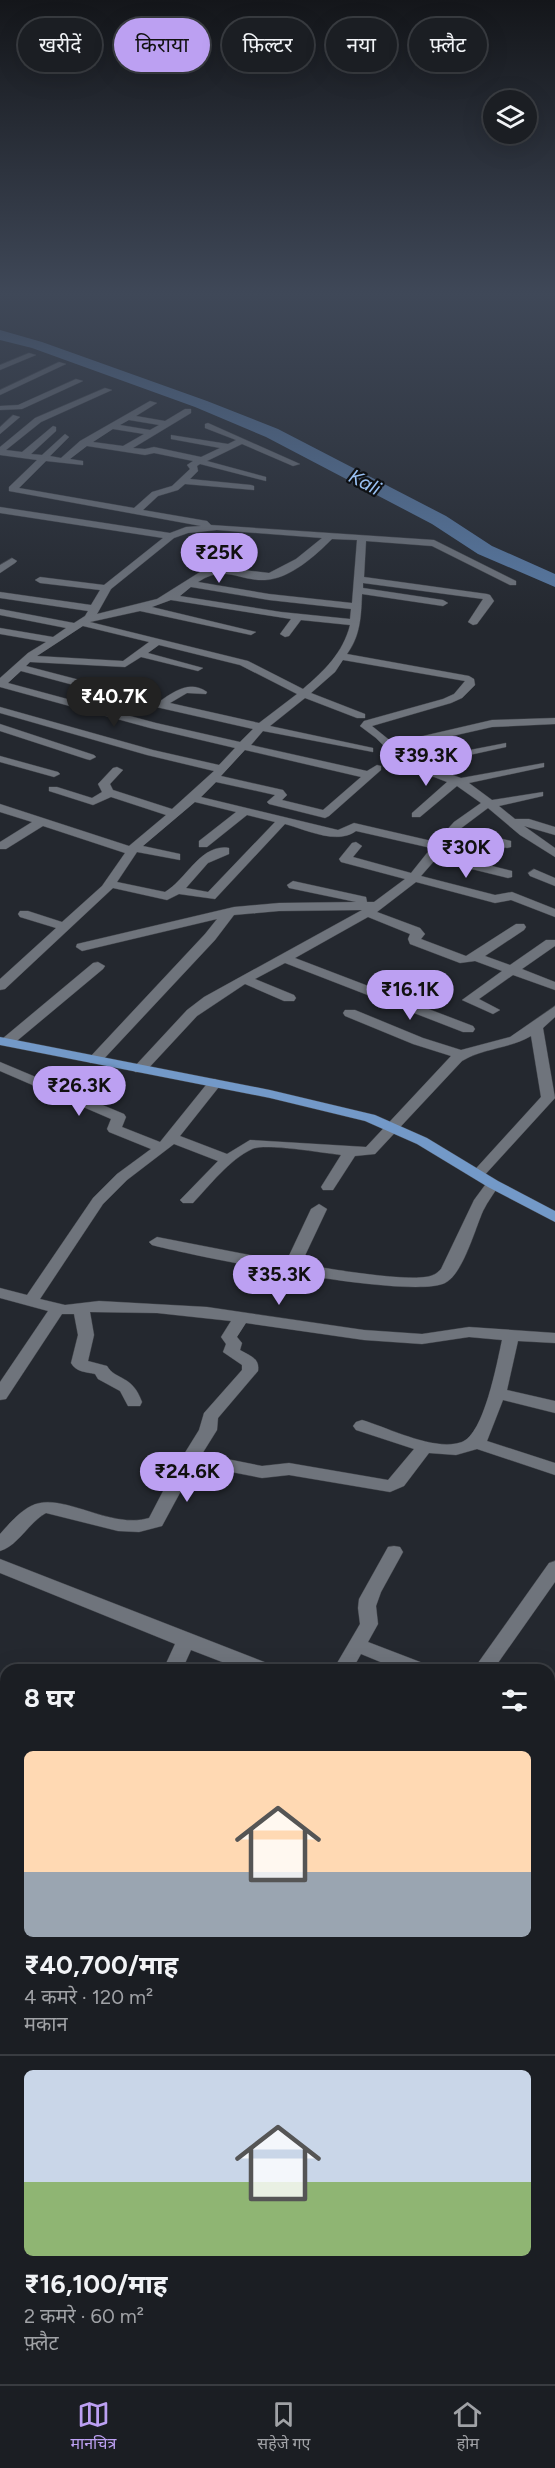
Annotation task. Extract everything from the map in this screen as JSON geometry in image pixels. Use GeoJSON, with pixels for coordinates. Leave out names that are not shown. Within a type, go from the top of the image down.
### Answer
{"type":"FeatureCollection","features":[{"type":"Feature","properties":{"kind":"main road"},"geometry":{"type":"LineString","coordinates":[[3,1041],[344,1110],[394,1127],[422,1141],[477,1175],[555,1216]]}},
{"type":"Feature","properties":{"kind":"street"},"geometry":{"type":"LineString","coordinates":[[0,408],[19,407],[30,402]]}},
{"type":"Feature","properties":{"kind":"street"},"geometry":{"type":"LineString","coordinates":[[1,450],[38,420],[79,402]]}},
{"type":"Feature","properties":{"kind":"street"},"geometry":{"type":"LineString","coordinates":[[62,460],[110,426],[153,403]]}},
{"type":"Feature","properties":{"kind":"street"},"geometry":{"type":"LineString","coordinates":[[139,411],[178,417]]}},
{"type":"Feature","properties":{"kind":"street"},"geometry":{"type":"LineString","coordinates":[[125,449],[188,411]]}},
{"type":"Feature","properties":{"kind":"street"},"geometry":{"type":"LineString","coordinates":[[0,415],[38,420]]}},
{"type":"Feature","properties":{"kind":"street"},"geometry":{"type":"LineString","coordinates":[[0,431],[16,417]]}},
{"type":"Feature","properties":{"kind":"street"},"geometry":{"type":"LineString","coordinates":[[127,417],[167,424]]}},
{"type":"Feature","properties":{"kind":"street"},"geometry":{"type":"LineString","coordinates":[[110,426],[152,433]]}},
{"type":"Feature","properties":{"kind":"street"},"geometry":{"type":"LineString","coordinates":[[208,426],[242,438],[242,441],[296,464]]}},
{"type":"Feature","properties":{"kind":"street"},"geometry":{"type":"LineString","coordinates":[[0,431],[20,433]]}},
{"type":"Feature","properties":{"kind":"street"},"geometry":{"type":"LineString","coordinates":[[24,455],[50,431],[85,442],[125,449],[154,450],[200,460],[263,479]]}},
{"type":"Feature","properties":{"kind":"street"},"geometry":{"type":"LineString","coordinates":[[65,437],[45,458],[13,482],[12,489],[202,522],[209,527]]}},
{"type":"Feature","properties":{"kind":"street"},"geometry":{"type":"LineString","coordinates":[[174,437],[230,447]]}},
{"type":"Feature","properties":{"kind":"street"},"geometry":{"type":"LineString","coordinates":[[136,511],[158,491],[175,488],[195,469],[190,466],[242,441]]}},
{"type":"Feature","properties":{"kind":"street"},"geometry":{"type":"LineString","coordinates":[[1,450],[80,463]]}},
{"type":"Feature","properties":{"kind":"street"},"geometry":{"type":"LineString","coordinates":[[183,481],[251,488]]}},
{"type":"Feature","properties":{"kind":"street"},"geometry":{"type":"LineString","coordinates":[[0,510],[171,536]]}},
{"type":"Feature","properties":{"kind":"street"},"geometry":{"type":"LineString","coordinates":[[0,684],[28,658],[86,619],[106,588],[117,577],[171,536],[186,530],[209,527],[434,543],[513,583]]}},
{"type":"Feature","properties":{"kind":"street"},"geometry":{"type":"LineString","coordinates":[[0,612],[86,619],[139,607],[170,597],[206,573],[216,570],[262,577],[272,576],[311,554],[330,535]]}},
{"type":"Feature","properties":{"kind":"street"},"geometry":{"type":"LineString","coordinates":[[0,986],[111,884],[133,850],[193,798],[261,727],[304,694],[331,669],[351,641],[356,623],[363,538]]}},
{"type":"Feature","properties":{"kind":"street"},"geometry":{"type":"LineString","coordinates":[[0,570],[12,561]]}},
{"type":"Feature","properties":{"kind":"street"},"geometry":{"type":"LineString","coordinates":[[40,580],[106,588]]}},
{"type":"Feature","properties":{"kind":"street"},"geometry":{"type":"LineString","coordinates":[[191,584],[270,597],[358,607]]}},
{"type":"Feature","properties":{"kind":"street"},"geometry":{"type":"LineString","coordinates":[[358,585],[443,603]]}},
{"type":"Feature","properties":{"kind":"street"},"geometry":{"type":"LineString","coordinates":[[358,585],[487,597],[489,601],[473,622]]}},
{"type":"Feature","properties":{"kind":"street"},"geometry":{"type":"LineString","coordinates":[[0,595],[86,619],[156,642],[244,663],[304,694],[361,716]]}},
{"type":"Feature","properties":{"kind":"street"},"geometry":{"type":"LineString","coordinates":[[170,597],[298,617],[356,623]]}},
{"type":"Feature","properties":{"kind":"street"},"geometry":{"type":"LineString","coordinates":[[139,607],[251,632]]}},
{"type":"Feature","properties":{"kind":"street"},"geometry":{"type":"LineString","coordinates":[[285,634],[298,617]]}},
{"type":"Feature","properties":{"kind":"street"},"geometry":{"type":"LineString","coordinates":[[0,631],[54,640]]}},
{"type":"Feature","properties":{"kind":"street"},"geometry":{"type":"LineString","coordinates":[[28,658],[121,664],[128,663],[156,642]]}},
{"type":"Feature","properties":{"kind":"street"},"geometry":{"type":"LineString","coordinates":[[140,654],[198,668]]}},
{"type":"Feature","properties":{"kind":"street"},"geometry":{"type":"LineString","coordinates":[[341,656],[463,677],[471,681],[458,696],[365,724],[367,729],[411,765],[457,781],[555,853]]}},
{"type":"Feature","properties":{"kind":"street"},"geometry":{"type":"LineString","coordinates":[[18,668],[160,705],[369,750]]}},
{"type":"Feature","properties":{"kind":"street"},"geometry":{"type":"LineString","coordinates":[[0,684],[241,747],[373,772],[327,813],[323,814],[273,802],[281,795],[279,792],[0,710]]}},
{"type":"Feature","properties":{"kind":"street"},"geometry":{"type":"LineString","coordinates":[[160,705],[183,689],[202,692]]}},
{"type":"Feature","properties":{"kind":"street"},"geometry":{"type":"LineString","coordinates":[[391,747],[481,725],[521,720],[555,721]]}},
{"type":"Feature","properties":{"kind":"street"},"geometry":{"type":"LineString","coordinates":[[0,727],[90,758]]}},
{"type":"Feature","properties":{"kind":"street"},"geometry":{"type":"LineString","coordinates":[[411,765],[502,745]]}},
{"type":"Feature","properties":{"kind":"street"},"geometry":{"type":"LineString","coordinates":[[0,759],[54,774]]}},
{"type":"Feature","properties":{"kind":"street"},"geometry":{"type":"LineString","coordinates":[[416,815],[457,781],[540,765]]}},
{"type":"Feature","properties":{"kind":"street"},"geometry":{"type":"LineString","coordinates":[[117,770],[104,784],[109,793],[175,814]]}},
{"type":"Feature","properties":{"kind":"street"},"geometry":{"type":"LineString","coordinates":[[53,789],[93,802],[109,793]]}},
{"type":"Feature","properties":{"kind":"street"},"geometry":{"type":"LineString","coordinates":[[140,1069],[192,1013],[215,995],[374,908],[406,886],[452,831],[479,808],[539,794]]}},
{"type":"Feature","properties":{"kind":"street"},"geometry":{"type":"LineString","coordinates":[[193,798],[342,834],[354,827],[359,828],[508,874]]}},
{"type":"Feature","properties":{"kind":"street"},"geometry":{"type":"LineString","coordinates":[[0,808],[133,850],[176,857]]}},
{"type":"Feature","properties":{"kind":"street"},"geometry":{"type":"LineString","coordinates":[[203,844],[245,811]]}},
{"type":"Feature","properties":{"kind":"street"},"geometry":{"type":"LineString","coordinates":[[177,890],[211,896],[283,820]]}},
{"type":"Feature","properties":{"kind":"street"},"geometry":{"type":"LineString","coordinates":[[2,846],[41,822]]}},
{"type":"Feature","properties":{"kind":"street"},"geometry":{"type":"LineString","coordinates":[[512,822],[529,822],[555,831]]}},
{"type":"Feature","properties":{"kind":"street"},"geometry":{"type":"LineString","coordinates":[[452,831],[507,844]]}},
{"type":"Feature","properties":{"kind":"street"},"geometry":{"type":"LineString","coordinates":[[356,846],[345,859],[495,899],[512,896],[555,913]]}},
{"type":"Feature","properties":{"kind":"street"},"geometry":{"type":"LineString","coordinates":[[111,884],[167,896],[177,890],[204,860],[225,851]]}},
{"type":"Feature","properties":{"kind":"street"},"geometry":{"type":"LineString","coordinates":[[534,873],[555,882]]}},
{"type":"Feature","properties":{"kind":"street"},"geometry":{"type":"LineString","coordinates":[[293,885],[374,908],[419,934],[414,939],[415,941],[465,960],[475,957],[520,927]]}},
{"type":"Feature","properties":{"kind":"street"},"geometry":{"type":"LineString","coordinates":[[82,947],[228,912],[279,907],[374,908]]}},
{"type":"Feature","properties":{"kind":"street"},"geometry":{"type":"LineString","coordinates":[[95,1060],[210,937],[228,912]]}},
{"type":"Feature","properties":{"kind":"street"},"geometry":{"type":"LineString","coordinates":[[24,914],[65,927]]}},
{"type":"Feature","properties":{"kind":"street"},"geometry":{"type":"LineString","coordinates":[[493,1010],[469,1000],[551,943]]}},
{"type":"Feature","properties":{"kind":"street"},"geometry":{"type":"LineString","coordinates":[[475,957],[555,986]]}},
{"type":"Feature","properties":{"kind":"street"},"geometry":{"type":"LineString","coordinates":[[284,958],[468,1029]]}},
{"type":"Feature","properties":{"kind":"street"},"geometry":{"type":"LineString","coordinates":[[3,1041],[98,966]]}},
{"type":"Feature","properties":{"kind":"street"},"geometry":{"type":"LineString","coordinates":[[244,979],[289,998]]}},
{"type":"Feature","properties":{"kind":"street"},"geometry":{"type":"LineString","coordinates":[[188,1200],[228,1160],[244,1147],[254,1143],[350,1152],[370,1151],[461,1055],[508,1042],[536,1028],[555,1010]]}},
{"type":"Feature","properties":{"kind":"street"},"geometry":{"type":"LineString","coordinates":[[350,1013],[418,1041],[461,1055]]}},
{"type":"Feature","properties":{"kind":"street"},"geometry":{"type":"LineString","coordinates":[[477,1175],[548,1098],[550,1067],[536,1028]]}},
{"type":"Feature","properties":{"kind":"street"},"geometry":{"type":"LineString","coordinates":[[0,1066],[119,1117],[114,1129],[228,1160]]}},
{"type":"Feature","properties":{"kind":"street"},"geometry":{"type":"LineString","coordinates":[[30,1302],[75,1231],[98,1200],[122,1177],[167,1143],[215,1083]]}},
{"type":"Feature","properties":{"kind":"street"},"geometry":{"type":"LineString","coordinates":[[328,1187],[350,1152]]}},
{"type":"Feature","properties":{"kind":"street"},"geometry":{"type":"LineString","coordinates":[[157,1242],[208,1253],[409,1283],[435,1282],[446,1272],[480,1202],[493,1184]]}},
{"type":"Feature","properties":{"kind":"street"},"geometry":{"type":"LineString","coordinates":[[292,1266],[319,1209]]}},
{"type":"Feature","properties":{"kind":"street"},"geometry":{"type":"LineString","coordinates":[[0,1293],[58,1308],[123,1306],[241,1317],[364,1335],[429,1338],[469,1332],[555,1338]]}},
{"type":"Feature","properties":{"kind":"street"},"geometry":{"type":"LineString","coordinates":[[0,1395],[58,1308]]}},
{"type":"Feature","properties":{"kind":"street"},"geometry":{"type":"LineString","coordinates":[[81,1309],[86,1335],[79,1363],[85,1367],[101,1370],[104,1375],[119,1380],[131,1392],[134,1402]]}},
{"type":"Feature","properties":{"kind":"street"},"geometry":{"type":"LineString","coordinates":[[0,1545],[36,1510],[48,1506],[98,1521],[149,1526],[162,1515],[190,1458],[208,1430],[210,1417],[250,1371],[251,1363],[231,1352],[234,1343],[230,1337],[241,1317]]}},
{"type":"Feature","properties":{"kind":"street"},"geometry":{"type":"LineString","coordinates":[[362,1426],[425,1446],[447,1450],[458,1450],[476,1443],[498,1393],[508,1359],[511,1336]]}},
{"type":"Feature","properties":{"kind":"street"},"geometry":{"type":"LineString","coordinates":[[498,1393],[555,1407]]}},
{"type":"Feature","properties":{"kind":"street"},"geometry":{"type":"LineString","coordinates":[[476,1443],[555,1469]]}},
{"type":"Feature","properties":{"kind":"street"},"geometry":{"type":"LineString","coordinates":[[190,1458],[262,1472],[289,1469],[390,1486],[398,1482],[425,1446]]}},
{"type":"Feature","properties":{"kind":"street"},"geometry":{"type":"LineString","coordinates":[[346,1664],[370,1619],[367,1613],[369,1598],[394,1552]]}},
{"type":"Feature","properties":{"kind":"street"},"geometry":{"type":"LineString","coordinates":[[0,1566],[249,1664]]}},
{"type":"Feature","properties":{"kind":"street"},"geometry":{"type":"LineString","coordinates":[[486,1664],[555,1568]]}},
{"type":"Feature","properties":{"kind":"street"},"geometry":{"type":"LineString","coordinates":[[175,1664],[186,1641]]}},
{"type":"Feature","properties":{"kind":"street"},"geometry":{"type":"LineString","coordinates":[[357,1645],[406,1664]]}},
{"type":"Feature","properties":{"kind":"waterway","name":"Kali"},"geometry":{"type":"LineString","coordinates":[[196,402],[272,433],[439,520],[485,550],[555,581]]}}]}
